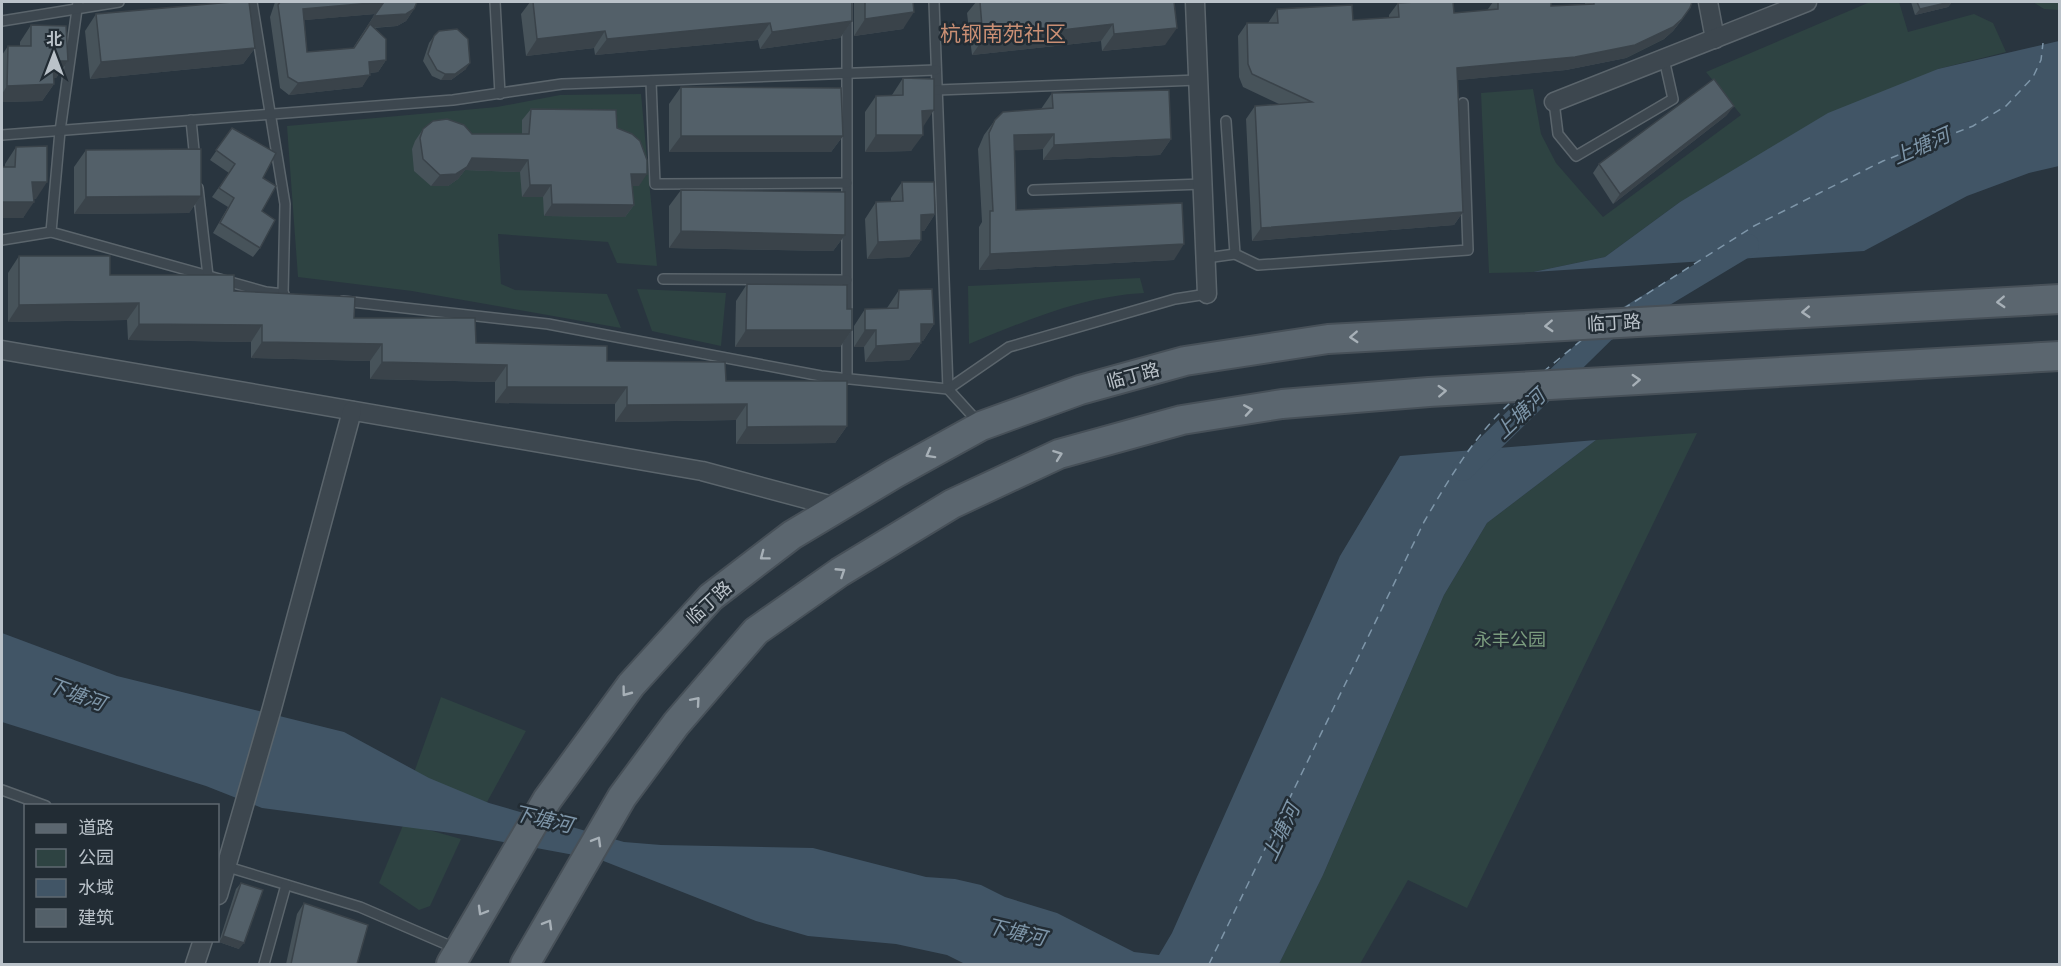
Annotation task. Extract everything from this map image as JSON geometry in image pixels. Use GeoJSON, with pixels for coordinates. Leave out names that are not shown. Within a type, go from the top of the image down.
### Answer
{"type":"FeatureCollection","features":[{"type":"Feature","properties":{"kind":"main road","name":"临丁路"},"geometry":{"type":"LineString","coordinates":[[456,957],[547,800],[631,685],[711,597],[792,535],[894,474],[981,426],[1080,390],[1185,361],[1328,339],[2060,299]]}},
{"type":"Feature","properties":{"kind":"main road"},"geometry":{"type":"LineString","coordinates":[[525,964],[622,797],[676,724],[756,631],[840,572],[941,510],[1059,454],[1182,420],[1282,404],[1429,392],[2060,356]]}},
{"type":"Feature","properties":{"kind":"street"},"geometry":{"type":"LineString","coordinates":[[1195,2],[1207,294]]}},
{"type":"Feature","properties":{"kind":"street"},"geometry":{"type":"LineString","coordinates":[[1708,2],[1715,39]]}},
{"type":"Feature","properties":{"kind":"street"},"geometry":{"type":"LineString","coordinates":[[1554,102],[1807,2]]}},
{"type":"Feature","properties":{"kind":"street"},"geometry":{"type":"LineString","coordinates":[[2,350],[702,471],[840,508]]}},
{"type":"Feature","properties":{"kind":"street"},"geometry":{"type":"LineString","coordinates":[[219,888],[222,866],[352,411]]}},
{"type":"Feature","properties":{"kind":"street"},"geometry":{"type":"LineString","coordinates":[[195,964],[202,942]]}},
{"type":"Feature","properties":{"kind":"lane"},"geometry":{"type":"LineString","coordinates":[[2,21],[77,5],[118,2]]}},
{"type":"Feature","properties":{"kind":"lane"},"geometry":{"type":"LineString","coordinates":[[252,2],[285,204],[283,294]]}},
{"type":"Feature","properties":{"kind":"lane"},"geometry":{"type":"LineString","coordinates":[[495,2],[500,94]]}},
{"type":"Feature","properties":{"kind":"lane"},"geometry":{"type":"LineString","coordinates":[[847,2],[847,379]]}},
{"type":"Feature","properties":{"kind":"lane"},"geometry":{"type":"LineString","coordinates":[[934,2],[948,389],[981,426]]}},
{"type":"Feature","properties":{"kind":"lane"},"geometry":{"type":"LineString","coordinates":[[51,232],[60,131],[77,5]]}},
{"type":"Feature","properties":{"kind":"lane"},"geometry":{"type":"LineString","coordinates":[[1554,102],[1558,134],[1576,156],[1673,99],[1664,59]]}},
{"type":"Feature","properties":{"kind":"lane"},"geometry":{"type":"LineString","coordinates":[[2,135],[453,100],[562,84],[936,70]]}},
{"type":"Feature","properties":{"kind":"lane"},"geometry":{"type":"LineString","coordinates":[[937,90],[1198,80]]}},
{"type":"Feature","properties":{"kind":"lane"},"geometry":{"type":"LineString","coordinates":[[651,81],[655,184],[847,183]]}},
{"type":"Feature","properties":{"kind":"lane"},"geometry":{"type":"LineString","coordinates":[[1206,258],[1235,254],[1258,265],[1468,250],[1463,103]]}},
{"type":"Feature","properties":{"kind":"lane"},"geometry":{"type":"LineString","coordinates":[[191,120],[208,276]]}},
{"type":"Feature","properties":{"kind":"lane"},"geometry":{"type":"LineString","coordinates":[[1226,121],[1235,254]]}},
{"type":"Feature","properties":{"kind":"lane"},"geometry":{"type":"LineString","coordinates":[[1033,190],[1203,184]]}},
{"type":"Feature","properties":{"kind":"lane"},"geometry":{"type":"LineString","coordinates":[[2,240],[51,232],[208,276],[295,296]]}},
{"type":"Feature","properties":{"kind":"lane"},"geometry":{"type":"LineString","coordinates":[[663,279],[847,280]]}},
{"type":"Feature","properties":{"kind":"lane"},"geometry":{"type":"LineString","coordinates":[[329,300],[548,324],[847,379],[948,389],[1010,347],[1175,299],[1207,294]]}},
{"type":"Feature","properties":{"kind":"lane"},"geometry":{"type":"LineString","coordinates":[[2,790],[40,804]]}},
{"type":"Feature","properties":{"kind":"lane"},"geometry":{"type":"LineString","coordinates":[[222,866],[360,907],[456,957]]}},
{"type":"Feature","properties":{"kind":"lane"},"geometry":{"type":"LineString","coordinates":[[264,964],[286,885]]}},
{"type":"Feature","properties":{"kind":"green space"},"geometry":{"type":"Polygon","coordinates":[[[1870,2],[1899,2],[1908,32],[1974,14],[1993,23],[2006,52],[1938,69],[1680,202],[1605,257],[1533,272],[1489,273],[1481,93],[1533,89],[1541,134],[1556,163],[1603,217],[1741,115],[1706,72],[1870,2]]]}},
{"type":"Feature","properties":{"kind":"green space"},"geometry":{"type":"Polygon","coordinates":[[[2033,2],[2059,2],[2059,10],[2044,9],[2033,2]]]}},
{"type":"Feature","properties":{"kind":"green space"},"geometry":{"type":"Polygon","coordinates":[[[641,94],[657,266],[617,263],[608,242],[498,234],[501,284],[515,290],[607,294],[621,328],[412,291],[298,277],[287,126],[497,107],[560,95],[641,94]]]}},
{"type":"Feature","properties":{"kind":"green space"},"geometry":{"type":"Polygon","coordinates":[[[1140,278],[1144,293],[1076,304],[969,344],[968,286],[1140,278]]]}},
{"type":"Feature","properties":{"kind":"green space"},"geometry":{"type":"Polygon","coordinates":[[[637,289],[726,293],[721,346],[652,331],[637,289]]]}},
{"type":"Feature","properties":{"kind":"green space","name":"永丰公园"},"geometry":{"type":"Polygon","coordinates":[[[1697,433],[1467,908],[1408,880],[1360,964],[1279,964],[1323,875],[1444,595],[1487,523],[1596,440],[1697,433]]]}},
{"type":"Feature","properties":{"kind":"green space"},"geometry":{"type":"Polygon","coordinates":[[[441,697],[526,731],[487,802],[411,781],[441,697]]]}},
{"type":"Feature","properties":{"kind":"green space"},"geometry":{"type":"Polygon","coordinates":[[[404,823],[461,839],[430,906],[419,910],[379,883],[404,823]]]}},
{"type":"Feature","properties":{"kind":"water"},"geometry":{"type":"Polygon","coordinates":[[[2059,41],[2059,166],[2029,173],[1967,196],[1864,251],[1533,272],[1605,257],[1680,202],[1828,113],[1938,69],[2059,41]]]}},
{"type":"Feature","properties":{"kind":"water","name":"下塘河"},"geometry":{"type":"Polygon","coordinates":[[[1596,440],[1487,523],[1444,595],[1323,875],[1279,964],[965,964],[947,955],[896,944],[808,936],[756,921],[601,860],[466,835],[262,808],[206,786],[2,722],[2,633],[117,676],[344,732],[429,778],[489,803],[624,842],[661,845],[813,848],[926,877],[955,879],[981,885],[1005,897],[1057,913],[1134,952],[1159,955],[1172,933],[1340,556],[1400,456],[1596,440]]]}},
{"type":"Feature","properties":{"kind":"building"},"geometry":{"type":"Polygon","coordinates":[[[249,2],[255,48],[101,62],[96,14],[249,2]]]}},
{"type":"Feature","properties":{"kind":"building"},"geometry":{"type":"Polygon","coordinates":[[[280,2],[384,2],[303,9],[307,52],[354,48],[370,24],[386,39],[386,60],[369,62],[370,75],[298,83],[288,77],[278,5],[280,2]]]}},
{"type":"Feature","properties":{"kind":"building"},"geometry":{"type":"Polygon","coordinates":[[[384,2],[417,2],[414,9],[406,14],[374,16],[384,2]]]}},
{"type":"Feature","properties":{"kind":"building"},"geometry":{"type":"Polygon","coordinates":[[[533,2],[852,2],[852,21],[772,32],[770,23],[607,39],[605,31],[537,39],[533,2]]]}},
{"type":"Feature","properties":{"kind":"building"},"geometry":{"type":"Polygon","coordinates":[[[865,2],[913,2],[914,12],[865,19],[865,2]]]}},
{"type":"Feature","properties":{"kind":"building"},"geometry":{"type":"Polygon","coordinates":[[[980,2],[1174,2],[1177,28],[1114,34],[1113,24],[983,39],[980,2]]]}},
{"type":"Feature","properties":{"kind":"building"},"geometry":{"type":"Polygon","coordinates":[[[1453,2],[1454,13],[1498,9],[1498,2],[1551,2],[1551,6],[1594,4],[1594,2],[1692,2],[1682,19],[1673,27],[1635,45],[1575,57],[1457,68],[1463,212],[1261,228],[1255,106],[1312,102],[1252,74],[1248,64],[1247,23],[1278,23],[1277,9],[1352,5],[1353,20],[1399,17],[1398,3],[1453,2]]]}},
{"type":"Feature","properties":{"kind":"building"},"geometry":{"type":"Polygon","coordinates":[[[1917,2],[1950,2],[1920,9],[1917,2]]]}},
{"type":"Feature","properties":{"kind":"building"},"geometry":{"type":"Polygon","coordinates":[[[31,25],[66,26],[68,61],[53,61],[54,84],[7,86],[8,46],[31,46],[31,25]]]}},
{"type":"Feature","properties":{"kind":"building"},"geometry":{"type":"Polygon","coordinates":[[[457,29],[468,39],[470,63],[455,74],[445,74],[437,70],[428,54],[434,36],[439,31],[457,29]]]}},
{"type":"Feature","properties":{"kind":"building"},"geometry":{"type":"Polygon","coordinates":[[[903,78],[934,79],[934,110],[922,111],[923,135],[876,135],[876,96],[903,95],[903,78]]]}},
{"type":"Feature","properties":{"kind":"building"},"geometry":{"type":"Polygon","coordinates":[[[1714,79],[1734,106],[1620,194],[1599,164],[1714,79]]]}},
{"type":"Feature","properties":{"kind":"building"},"geometry":{"type":"Polygon","coordinates":[[[681,87],[841,88],[843,136],[681,136],[681,87]]]}},
{"type":"Feature","properties":{"kind":"building"},"geometry":{"type":"Polygon","coordinates":[[[1169,90],[1171,139],[1054,145],[1054,134],[1014,135],[1016,210],[1182,203],[1184,244],[990,254],[990,211],[993,211],[989,133],[995,120],[1003,112],[1053,108],[1052,93],[1169,90]]]}},
{"type":"Feature","properties":{"kind":"building"},"geometry":{"type":"Polygon","coordinates":[[[531,109],[616,110],[617,128],[632,134],[640,141],[647,160],[647,174],[631,174],[634,205],[552,204],[551,185],[530,185],[528,160],[472,158],[467,167],[456,174],[440,175],[423,159],[420,138],[423,129],[433,121],[447,119],[464,125],[472,134],[529,134],[531,109]]]}},
{"type":"Feature","properties":{"kind":"building"},"geometry":{"type":"Polygon","coordinates":[[[232,128],[276,153],[263,178],[276,186],[262,211],[275,220],[260,248],[220,223],[234,198],[219,188],[235,164],[216,150],[232,128]]]}},
{"type":"Feature","properties":{"kind":"building"},"geometry":{"type":"Polygon","coordinates":[[[47,146],[47,182],[32,182],[34,202],[2,202],[2,167],[15,167],[16,147],[47,146]]]}},
{"type":"Feature","properties":{"kind":"building"},"geometry":{"type":"Polygon","coordinates":[[[201,149],[201,196],[86,197],[86,150],[201,149]]]}},
{"type":"Feature","properties":{"kind":"building"},"geometry":{"type":"Polygon","coordinates":[[[902,182],[934,182],[935,214],[921,215],[921,240],[878,242],[876,202],[903,201],[902,182]]]}},
{"type":"Feature","properties":{"kind":"building"},"geometry":{"type":"Polygon","coordinates":[[[681,190],[845,192],[845,235],[681,231],[681,190]]]}},
{"type":"Feature","properties":{"kind":"building"},"geometry":{"type":"Polygon","coordinates":[[[19,256],[110,256],[110,275],[234,275],[234,291],[355,297],[354,318],[475,318],[476,343],[607,346],[607,361],[725,362],[726,381],[847,381],[847,426],[747,427],[747,404],[627,405],[627,387],[507,387],[507,365],[382,362],[382,344],[262,342],[262,325],[139,324],[139,303],[19,305],[19,256]]]}},
{"type":"Feature","properties":{"kind":"building"},"geometry":{"type":"Polygon","coordinates":[[[747,284],[847,285],[847,309],[852,309],[852,330],[746,330],[747,284]]]}},
{"type":"Feature","properties":{"kind":"building"},"geometry":{"type":"Polygon","coordinates":[[[932,289],[934,324],[921,324],[921,343],[876,346],[876,330],[865,330],[865,309],[898,308],[899,290],[932,289]]]}},
{"type":"Feature","properties":{"kind":"building"},"geometry":{"type":"Polygon","coordinates":[[[241,883],[263,890],[244,943],[223,936],[241,883]]]}},
{"type":"Feature","properties":{"kind":"building"},"geometry":{"type":"Polygon","coordinates":[[[304,903],[368,925],[357,964],[291,964],[304,903]]]}},
{"type":"Feature","properties":{"kind":"waterway","name":"上塘河"},"geometry":{"type":"LineString","coordinates":[[1463,470],[1605,331],[1748,245]]}},
{"type":"Feature","properties":{"kind":"ferry route"},"geometry":{"type":"LineString","coordinates":[[1623,309],[1754,226],[1883,161],[1973,126],[2006,106],[2033,77],[2041,60],[2043,43]]}},
{"type":"Feature","properties":{"kind":"ferry route"},"geometry":{"type":"LineString","coordinates":[[1543,372],[1583,339]]}},
{"type":"Feature","properties":{"kind":"ferry route"},"geometry":{"type":"LineString","coordinates":[[1209,964],[1424,522],[1474,444],[1511,402]]}},
{"type":"Feature","properties":{"kind":"district","name":"杭钢南苑社区"},"geometry":{"type":"Point","coordinates":[1003,34]}}]}
